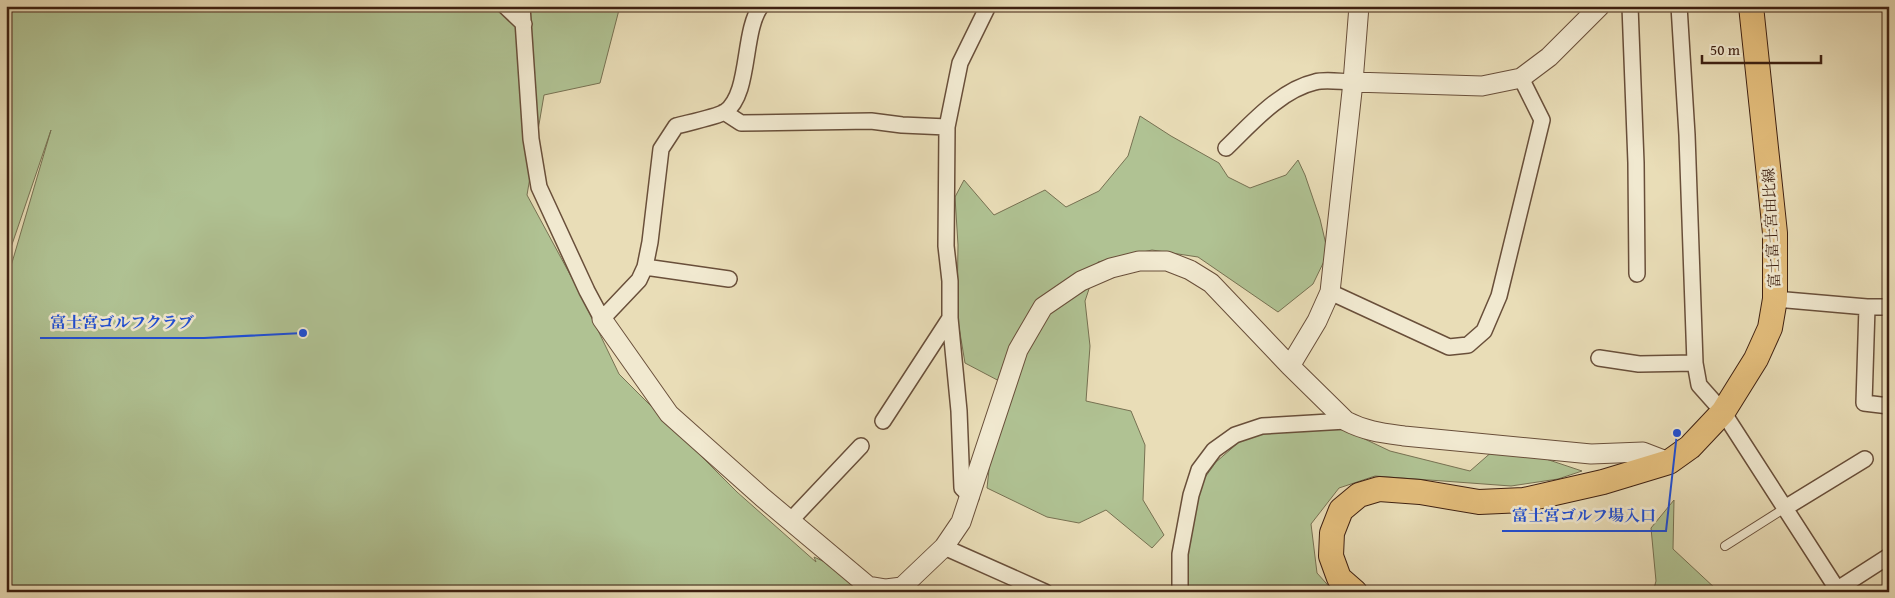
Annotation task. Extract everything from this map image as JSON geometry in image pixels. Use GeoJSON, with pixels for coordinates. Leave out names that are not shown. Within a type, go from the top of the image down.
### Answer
{"type":"FeatureCollection","features":[{"type":"Feature","properties":{"kind":"main road","name":"富士富士宮由比線"},"geometry":{"type":"LineString","coordinates":[[1355,592],[1339,578],[1331,556],[1332,533],[1342,510],[1359,494],[1379,489],[1420,492],[1479,502],[1524,500],[1603,482],[1669,462],[1690,447],[1724,412],[1770,328],[1775,299],[1775,233],[1751,6]]}},
{"type":"Feature","properties":{"kind":"street"},"geometry":{"type":"LineString","coordinates":[[505,6],[524,24]]}},
{"type":"Feature","properties":{"kind":"street"},"geometry":{"type":"LineString","coordinates":[[522,6],[531,139],[539,187],[602,319],[669,414],[868,586],[886,590],[902,587],[944,547],[961,522],[971,497],[1018,350],[1043,307],[1081,280],[1111,268],[1139,260],[1167,261],[1190,270],[1211,283],[1290,366],[1346,420],[1356,426],[1374,432],[1404,436],[1591,454],[1643,452],[1669,462]]}},
{"type":"Feature","properties":{"kind":"street"},"geometry":{"type":"LineString","coordinates":[[602,319],[638,280],[645,267],[650,242],[661,149],[676,126],[724,112],[731,105],[740,89],[753,23],[761,6]]}},
{"type":"Feature","properties":{"kind":"street"},"geometry":{"type":"LineString","coordinates":[[971,497],[962,488],[959,411],[950,318],[950,281],[946,246],[948,127],[960,63],[988,6]]}},
{"type":"Feature","properties":{"kind":"street"},"geometry":{"type":"LineString","coordinates":[[1290,366],[1317,321],[1330,292],[1353,82],[1359,6]]}},
{"type":"Feature","properties":{"kind":"street"},"geometry":{"type":"LineString","coordinates":[[1226,148],[1271,105],[1315,82],[1482,86],[1521,78],[1549,57],[1600,6]]}},
{"type":"Feature","properties":{"kind":"street"},"geometry":{"type":"LineString","coordinates":[[1630,6],[1636,163],[1637,274]]}},
{"type":"Feature","properties":{"kind":"street"},"geometry":{"type":"LineString","coordinates":[[1679,6],[1687,135],[1695,363],[1699,385],[1724,412],[1836,591],[1889,556]]}},
{"type":"Feature","properties":{"kind":"street"},"geometry":{"type":"LineString","coordinates":[[1330,292],[1449,347],[1468,346],[1484,331],[1499,296],[1542,120],[1521,78]]}},
{"type":"Feature","properties":{"kind":"street"},"geometry":{"type":"LineString","coordinates":[[724,112],[741,123],[871,121],[902,125],[948,127]]}},
{"type":"Feature","properties":{"kind":"street"},"geometry":{"type":"LineString","coordinates":[[645,267],[729,278]]}},
{"type":"Feature","properties":{"kind":"street"},"geometry":{"type":"LineString","coordinates":[[1775,299],[1867,307],[1889,307]]}},
{"type":"Feature","properties":{"kind":"street"},"geometry":{"type":"LineString","coordinates":[[1867,307],[1864,403],[1889,406]]}},
{"type":"Feature","properties":{"kind":"street"},"geometry":{"type":"LineString","coordinates":[[883,420],[950,318]]}},
{"type":"Feature","properties":{"kind":"street"},"geometry":{"type":"LineString","coordinates":[[1599,358],[1638,364],[1695,363]]}},
{"type":"Feature","properties":{"kind":"street"},"geometry":{"type":"LineString","coordinates":[[1180,592],[1180,554],[1191,495],[1199,470],[1214,450],[1235,436],[1262,426],[1346,420]]}},
{"type":"Feature","properties":{"kind":"street"},"geometry":{"type":"LineString","coordinates":[[791,520],[861,446]]}},
{"type":"Feature","properties":{"kind":"street"},"geometry":{"type":"LineString","coordinates":[[1785,508],[1865,459]]}},
{"type":"Feature","properties":{"kind":"street"},"geometry":{"type":"LineString","coordinates":[[944,547],[1045,592]]}},
{"type":"Feature","properties":{"kind":"lane"},"geometry":{"type":"LineString","coordinates":[[1725,546],[1785,508]]}},
{"type":"Feature","properties":{"kind":"green space"},"geometry":{"type":"Polygon","coordinates":[[[6,6],[620,6],[600,83],[544,95],[527,195],[579,291],[619,374],[737,492],[816,562],[814,557],[891,592],[6,592],[6,283],[51,130],[6,262],[6,6]]]}},
{"type":"Feature","properties":{"kind":"green space"},"geometry":{"type":"Polygon","coordinates":[[[1140,116],[1219,163],[1228,177],[1250,188],[1286,175],[1298,160],[1320,219],[1328,253],[1313,284],[1278,312],[1198,257],[1152,250],[1098,262],[1085,301],[1090,346],[1086,401],[1131,411],[1145,445],[1143,500],[1164,535],[1152,548],[1106,510],[1079,523],[1047,517],[987,488],[991,451],[1003,383],[965,363],[957,315],[958,245],[955,197],[964,180],[994,215],[1045,190],[1066,207],[1099,191],[1128,156],[1140,116]]]}},
{"type":"Feature","properties":{"kind":"green space"},"geometry":{"type":"Polygon","coordinates":[[[1335,425],[1390,451],[1470,471],[1494,450],[1540,457],[1582,471],[1558,479],[1511,486],[1375,476],[1339,488],[1311,524],[1317,573],[1334,592],[1183,592],[1196,490],[1216,462],[1246,436],[1286,427],[1335,425]]]}},
{"type":"Feature","properties":{"kind":"green space"},"geometry":{"type":"Polygon","coordinates":[[[1674,500],[1673,549],[1717,590],[1722,592],[1653,592],[1656,581],[1651,528],[1674,500]]]}},
{"type":"Feature","properties":{"kind":"place","name":"富士宮ゴルフクラブ"},"geometry":{"type":"Point","coordinates":[303,333]}},
{"type":"Feature","properties":{"kind":"place","name":"富士宮ゴルフ場入口"},"geometry":{"type":"Point","coordinates":[1677,433]}}]}
